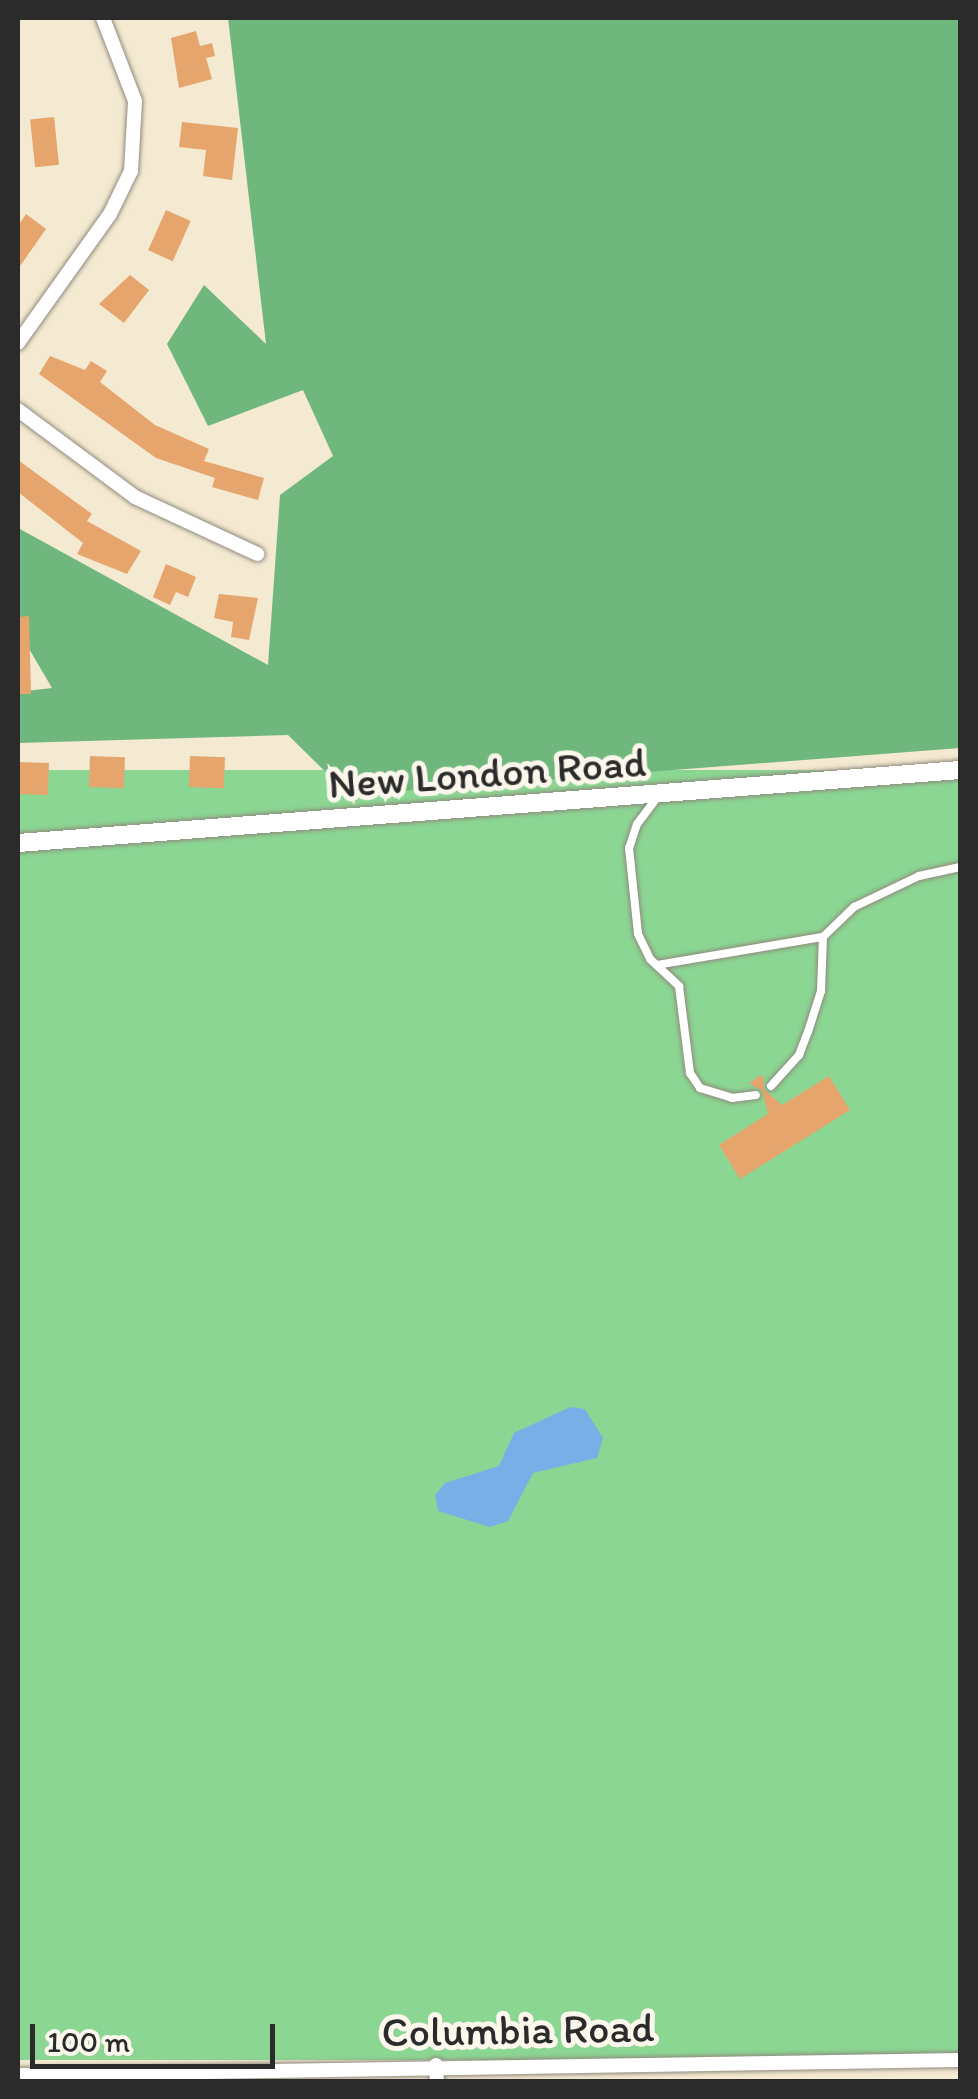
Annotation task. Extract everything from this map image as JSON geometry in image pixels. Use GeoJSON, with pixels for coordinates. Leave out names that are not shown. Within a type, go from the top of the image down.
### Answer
{"type":"FeatureCollection","features":[{"type":"Feature","properties":{"kind":"street"},"geometry":{"type":"LineString","coordinates":[[18,343],[110,214],[130,172],[138,136],[134,101],[102,18]]}},
{"type":"Feature","properties":{"kind":"street"},"geometry":{"type":"LineString","coordinates":[[18,410],[135,497],[257,554]]}},
{"type":"Feature","properties":{"kind":"street","name":"New London Road"},"geometry":{"type":"LineString","coordinates":[[18,843],[953,771]]}},
{"type":"Feature","properties":{"kind":"street","name":"Columbia Road"},"geometry":{"type":"LineString","coordinates":[[18,2075],[436,2065],[960,2060]]}},
{"type":"Feature","properties":{"kind":"street"},"geometry":{"type":"LineString","coordinates":[[436,2065],[438,2082]]}},
{"type":"Feature","properties":{"kind":"lane"},"geometry":{"type":"LineString","coordinates":[[659,796],[636,824],[629,848],[638,934],[657,965],[679,986],[690,1073],[700,1088],[732,1098],[756,1095]]}},
{"type":"Feature","properties":{"kind":"lane"},"geometry":{"type":"LineString","coordinates":[[657,965],[823,937],[854,908],[919,876],[960,867]]}},
{"type":"Feature","properties":{"kind":"lane"},"geometry":{"type":"LineString","coordinates":[[770,1086],[799,1055],[808,1032],[821,991],[823,937]]}},
{"type":"Feature","properties":{"kind":"path"},"geometry":{"type":"LineString","coordinates":[[960,1804],[960,1872]]}},
{"type":"Feature","properties":{"kind":"green space"},"geometry":{"type":"Polygon","coordinates":[[[228,18],[960,18],[960,748],[349,795],[288,735],[18,743],[18,692],[52,688],[18,630],[18,528],[268,665],[280,495],[333,456],[303,390],[208,426],[167,344],[204,285],[266,344],[228,18]]]}},
{"type":"Feature","properties":{"kind":"green space"},"geometry":{"type":"Polygon","coordinates":[[[18,770],[960,770],[960,2060],[18,2060],[18,770]]]}},
{"type":"Feature","properties":{"kind":"water"},"geometry":{"type":"Polygon","coordinates":[[[570,1407],[585,1409],[603,1438],[597,1458],[533,1473],[508,1521],[490,1527],[438,1511],[435,1495],[445,1483],[499,1466],[514,1433],[570,1407]]]}},
{"type":"Feature","properties":{"kind":"building"},"geometry":{"type":"Polygon","coordinates":[[[196,31],[200,46],[212,43],[215,56],[206,58],[212,79],[179,88],[171,38],[196,31]]]}},
{"type":"Feature","properties":{"kind":"building"},"geometry":{"type":"Polygon","coordinates":[[[54,117],[59,165],[35,167],[30,120],[54,117]]]}},
{"type":"Feature","properties":{"kind":"building"},"geometry":{"type":"Polygon","coordinates":[[[182,122],[238,128],[232,180],[203,176],[206,150],[179,147],[182,122]]]}},
{"type":"Feature","properties":{"kind":"building"},"geometry":{"type":"Polygon","coordinates":[[[166,210],[191,221],[173,261],[148,250],[166,210]]]}},
{"type":"Feature","properties":{"kind":"building"},"geometry":{"type":"Polygon","coordinates":[[[26,214],[46,229],[18,269],[18,226],[26,214]]]}},
{"type":"Feature","properties":{"kind":"building"},"geometry":{"type":"Polygon","coordinates":[[[130,275],[149,290],[124,323],[99,304],[130,275]]]}},
{"type":"Feature","properties":{"kind":"building"},"geometry":{"type":"Polygon","coordinates":[[[50,356],[85,370],[91,361],[107,371],[100,382],[155,425],[209,449],[204,461],[264,478],[258,500],[212,487],[215,478],[156,458],[39,374],[50,356]]]}},
{"type":"Feature","properties":{"kind":"building"},"geometry":{"type":"Polygon","coordinates":[[[18,460],[92,514],[87,521],[141,551],[127,574],[77,554],[83,543],[18,492],[18,460]]]}},
{"type":"Feature","properties":{"kind":"building"},"geometry":{"type":"Polygon","coordinates":[[[166,564],[196,577],[188,597],[176,592],[170,605],[153,597],[166,564]]]}},
{"type":"Feature","properties":{"kind":"building"},"geometry":{"type":"Polygon","coordinates":[[[219,594],[258,598],[249,640],[231,637],[233,622],[214,618],[219,594]]]}},
{"type":"Feature","properties":{"kind":"building"},"geometry":{"type":"Polygon","coordinates":[[[29,616],[31,694],[18,694],[18,617],[29,616]]]}},
{"type":"Feature","properties":{"kind":"building"},"geometry":{"type":"Polygon","coordinates":[[[90,756],[125,757],[124,788],[89,787],[90,756]]]}},
{"type":"Feature","properties":{"kind":"building"},"geometry":{"type":"Polygon","coordinates":[[[190,756],[225,757],[224,788],[189,787],[190,756]]]}},
{"type":"Feature","properties":{"kind":"building"},"geometry":{"type":"Polygon","coordinates":[[[18,762],[49,763],[48,795],[18,794],[18,762]]]}},
{"type":"Feature","properties":{"kind":"building"},"geometry":{"type":"Polygon","coordinates":[[[763,1074],[764,1089],[782,1105],[829,1076],[850,1110],[740,1179],[719,1145],[768,1114],[762,1091],[749,1083],[763,1074]]]}}]}
